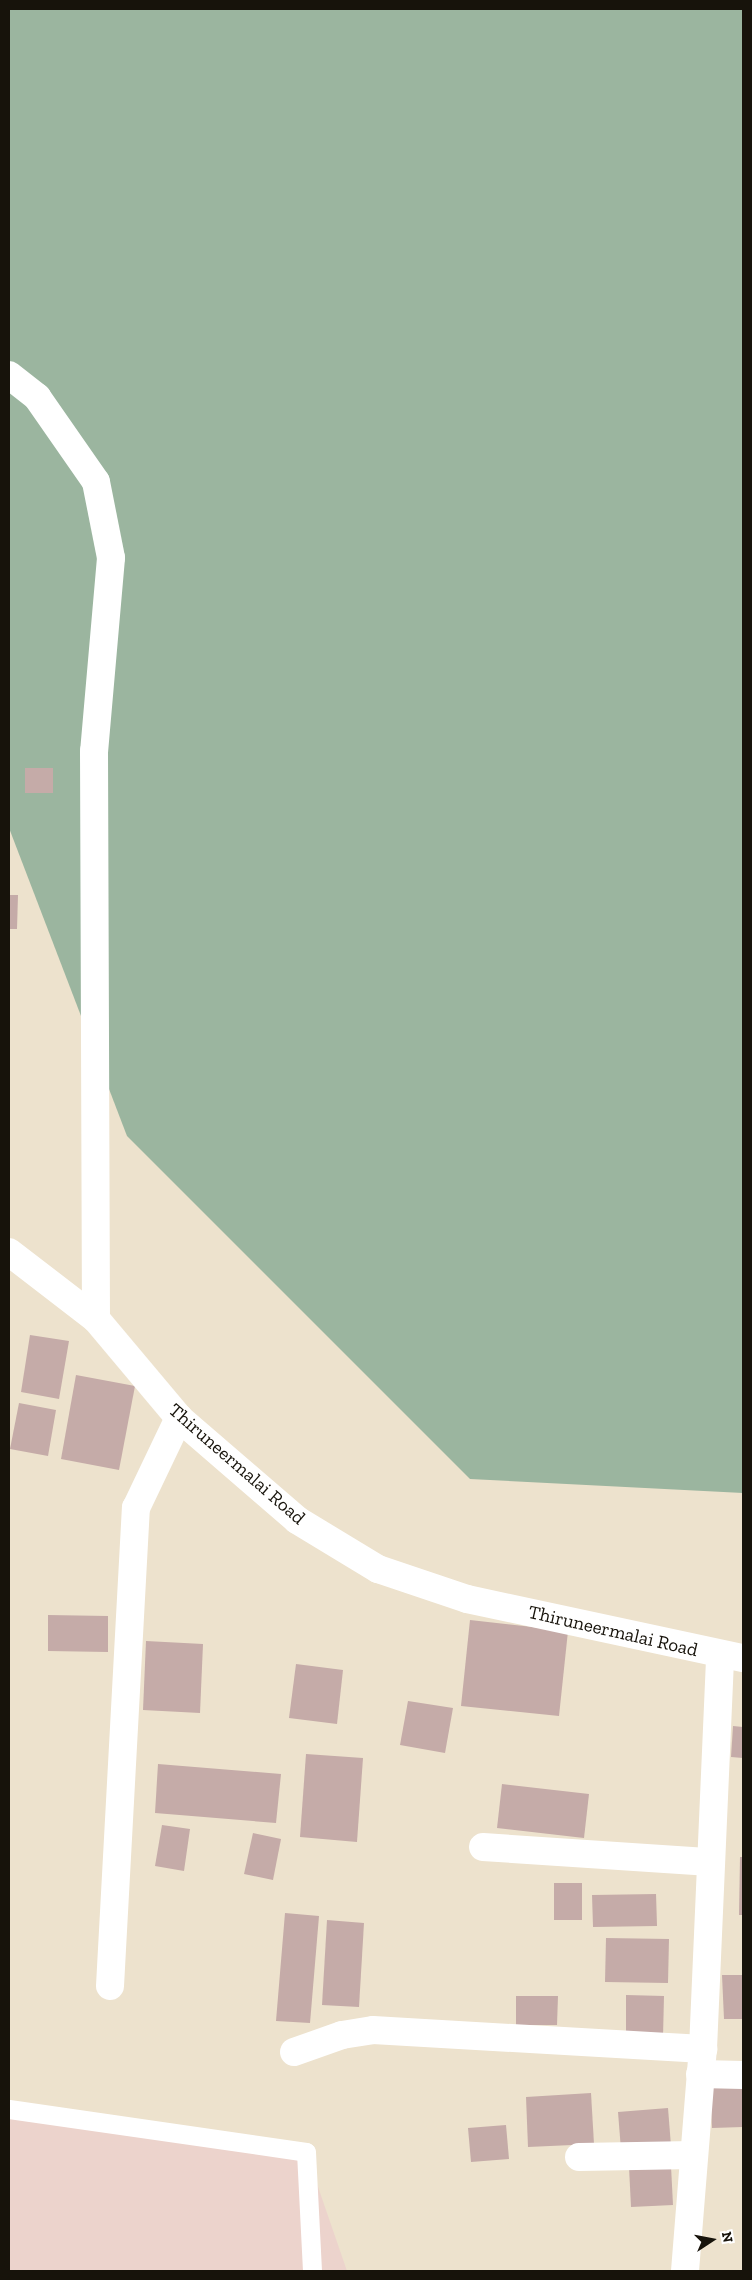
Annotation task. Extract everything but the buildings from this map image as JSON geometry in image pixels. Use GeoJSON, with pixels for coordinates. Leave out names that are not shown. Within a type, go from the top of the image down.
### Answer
{"type":"FeatureCollection","features":[{"type":"Feature","properties":{"kind":"street"},"geometry":{"type":"LineString","coordinates":[[9,375],[37,397],[96,482],[111,558],[94,751],[96,1320]]}},
{"type":"Feature","properties":{"kind":"street","name":"Thiruneermalai Road"},"geometry":{"type":"LineString","coordinates":[[9,1252],[96,1320],[179,1418],[298,1520],[378,1569],[467,1599],[732,1657]]}},
{"type":"Feature","properties":{"kind":"street"},"geometry":{"type":"LineString","coordinates":[[110,1986],[136,1508],[179,1418]]}},
{"type":"Feature","properties":{"kind":"street"},"geometry":{"type":"LineString","coordinates":[[685,2271],[702,2062],[710,1862],[732,1657]]}},
{"type":"Feature","properties":{"kind":"street"},"geometry":{"type":"LineString","coordinates":[[483,1847],[710,1862]]}},
{"type":"Feature","properties":{"kind":"street"},"geometry":{"type":"LineString","coordinates":[[294,2052],[342,2035],[373,2030],[702,2062],[743,2076]]}},
{"type":"Feature","properties":{"kind":"street"},"geometry":{"type":"LineString","coordinates":[[579,2157],[694,2155]]}},
{"type":"Feature","properties":{"kind":"lane"},"geometry":{"type":"LineString","coordinates":[[9,2109],[306,2152],[312,2271]]}},
{"type":"Feature","properties":{"kind":"shaded area"},"geometry":{"type":"Polygon","coordinates":[[[9,2113],[306,2152],[347,2271],[9,2271],[9,2113]]]}},
{"type":"Feature","properties":{"kind":"green space"},"geometry":{"type":"Polygon","coordinates":[[[9,9],[743,9],[743,1493],[470,1479],[127,1136],[9,828],[9,9]]]}}]}
